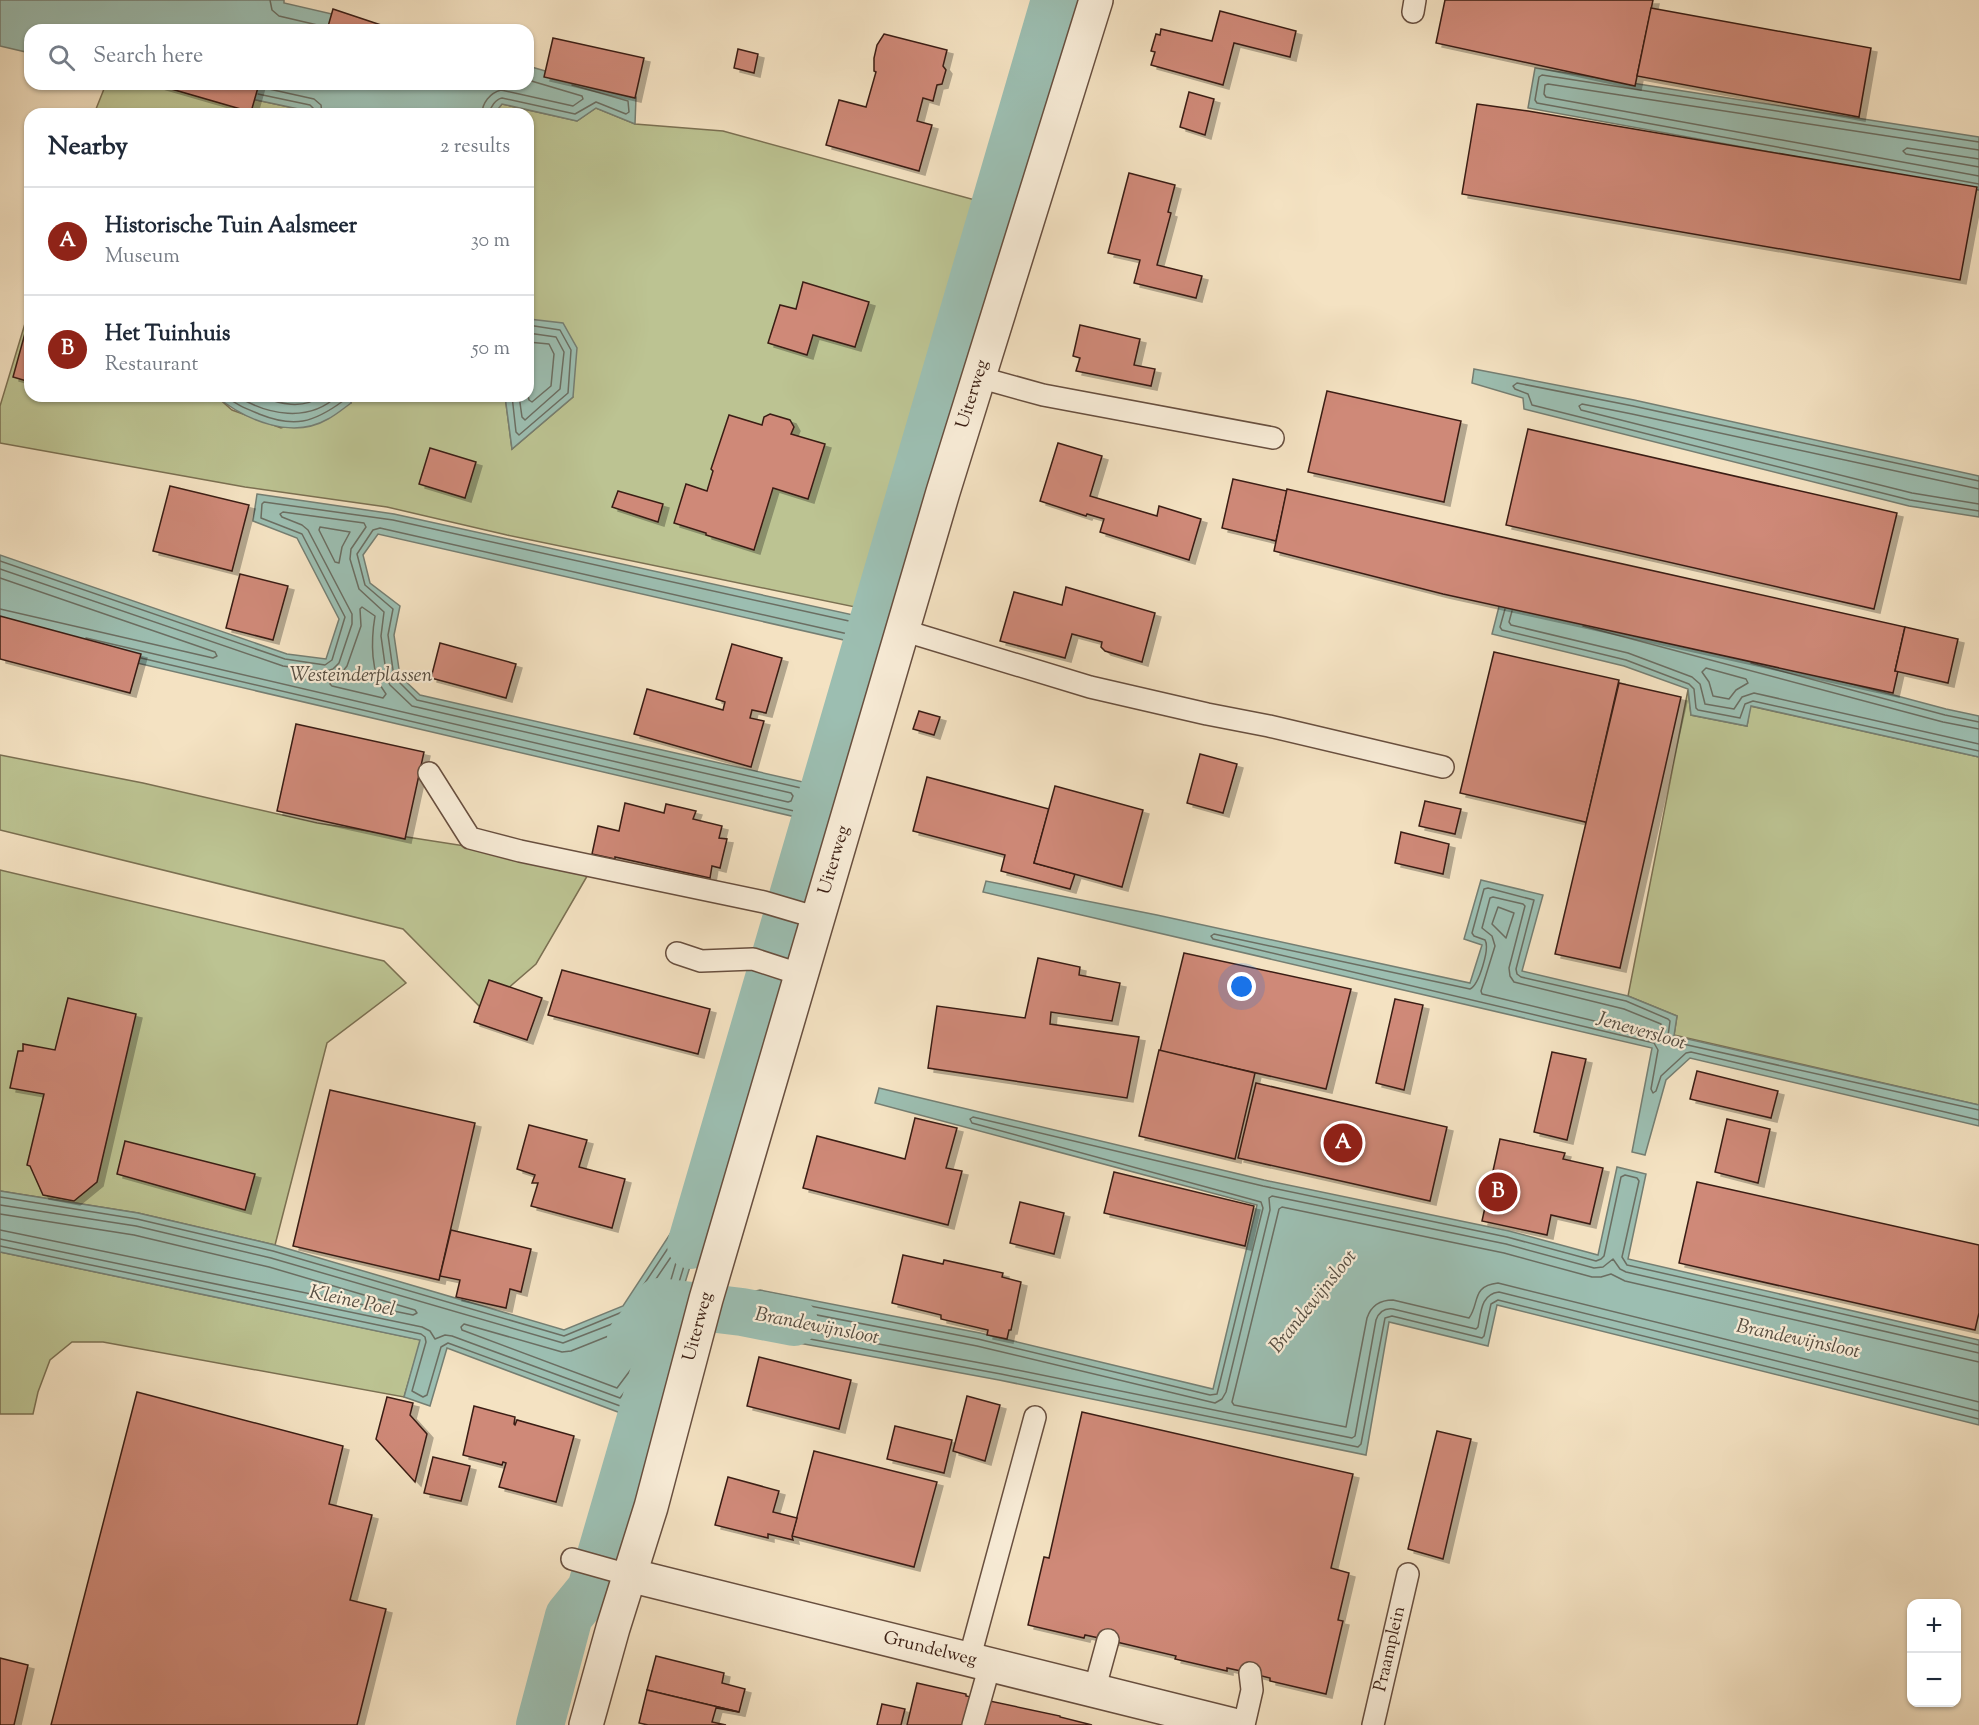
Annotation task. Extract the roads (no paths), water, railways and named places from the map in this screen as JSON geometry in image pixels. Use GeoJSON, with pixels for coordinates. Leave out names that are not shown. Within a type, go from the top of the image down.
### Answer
{"type":"FeatureCollection","features":[{"type":"Feature","properties":{"kind":"street","name":"Uiterweg"},"geometry":{"type":"LineString","coordinates":[[586,1725],[628,1575],[651,1507],[791,971],[902,630],[978,376],[1096,0]]}},
{"type":"Feature","properties":{"kind":"street","name":"Grundelweg"},"geometry":{"type":"LineString","coordinates":[[628,1575],[1233,1725]]}},
{"type":"Feature","properties":{"kind":"lane"},"geometry":{"type":"LineString","coordinates":[[978,376],[1043,395],[1273,438]]}},
{"type":"Feature","properties":{"kind":"lane"},"geometry":{"type":"LineString","coordinates":[[902,630],[1090,687],[1443,767]]}},
{"type":"Feature","properties":{"kind":"lane"},"geometry":{"type":"LineString","coordinates":[[429,773],[470,838],[764,902],[810,915]]}},
{"type":"Feature","properties":{"kind":"lane"},"geometry":{"type":"LineString","coordinates":[[676,953],[701,962],[753,959],[791,971]]}},
{"type":"Feature","properties":{"kind":"lane"},"geometry":{"type":"LineString","coordinates":[[973,1725],[979,1662],[1035,1417]]}},
{"type":"Feature","properties":{"kind":"lane"},"geometry":{"type":"LineString","coordinates":[[572,1559],[628,1575]]}},
{"type":"Feature","properties":{"kind":"lane","name":"Praamplein"},"geometry":{"type":"LineString","coordinates":[[1373,1725],[1408,1574]]}},
{"type":"Feature","properties":{"kind":"lane"},"geometry":{"type":"LineString","coordinates":[[1094,1691],[1108,1640]]}},
{"type":"Feature","properties":{"kind":"lane"},"geometry":{"type":"LineString","coordinates":[[1244,1725],[1252,1690],[1250,1673]]}},
{"type":"Feature","properties":{"kind":"water"},"geometry":{"type":"Polygon","coordinates":[[[0,0],[284,0],[284,3],[375,24],[24,24],[24,52],[0,46],[0,0]]]}},
{"type":"Feature","properties":{"kind":"water"},"geometry":{"type":"Polygon","coordinates":[[[534,68],[636,97],[635,124],[596,108],[577,121],[534,111],[534,108],[502,104],[499,108],[294,108],[209,90],[534,90],[534,68]]]}},
{"type":"Feature","properties":{"kind":"water"},"geometry":{"type":"Polygon","coordinates":[[[1535,68],[1979,137],[1979,190],[1528,108],[1535,68]]]}},
{"type":"Feature","properties":{"kind":"water"},"geometry":{"type":"Polygon","coordinates":[[[534,320],[563,323],[577,348],[573,397],[512,449],[506,402],[534,402],[534,320]]]}},
{"type":"Feature","properties":{"kind":"water"},"geometry":{"type":"Polygon","coordinates":[[[1474,369],[1634,400],[1979,476],[1979,517],[1909,506],[1524,409],[1523,398],[1472,383],[1474,369]]]}},
{"type":"Feature","properties":{"kind":"water"},"geometry":{"type":"Polygon","coordinates":[[[224,402],[351,403],[331,417],[314,425],[299,428],[269,424],[224,402]]]}},
{"type":"Feature","properties":{"kind":"water","name":"Westeinderplassen"},"geometry":{"type":"Polygon","coordinates":[[[257,494],[394,514],[858,616],[857,643],[378,534],[363,555],[370,583],[400,606],[394,635],[400,676],[420,695],[812,784],[800,818],[0,631],[0,555],[287,654],[326,659],[339,619],[297,538],[253,521],[257,494]]]}},
{"type":"Feature","properties":{"kind":"water"},"geometry":{"type":"Polygon","coordinates":[[[1503,591],[1979,716],[1979,757],[1751,706],[1747,726],[1691,715],[1688,689],[1624,666],[1492,634],[1503,591]]]}},
{"type":"Feature","properties":{"kind":"water","name":"Jeneversloot"},"geometry":{"type":"Polygon","coordinates":[[[1481,880],[1543,895],[1522,971],[1628,996],[1677,1016],[1674,1036],[1979,1105],[1979,1126],[1690,1058],[1666,1080],[1645,1155],[1632,1152],[1652,1048],[983,892],[986,881],[1157,915],[1470,983],[1482,945],[1464,939],[1481,880]]]}},
{"type":"Feature","properties":{"kind":"water","name":"Brandewijnsloot"},"geometry":{"type":"Polygon","coordinates":[[[879,1088],[1264,1180],[1509,1231],[1598,1255],[1617,1167],[1646,1174],[1628,1259],[1979,1340],[1979,1425],[1497,1305],[1488,1346],[1389,1322],[1366,1455],[999,1380],[723,1329],[735,1296],[760,1290],[980,1333],[1213,1389],[1257,1205],[875,1103],[879,1088]]]}},
{"type":"Feature","properties":{"kind":"water","name":"Kleine Poel"},"geometry":{"type":"Polygon","coordinates":[[[689,1176],[715,1186],[658,1370],[626,1415],[447,1348],[430,1406],[404,1397],[420,1340],[0,1252],[0,1191],[138,1213],[275,1245],[564,1330],[623,1306],[676,1225],[689,1176]]]}},
{"type":"Feature","properties":{"kind":"waterway"},"geometry":{"type":"LineString","coordinates":[[691,1245],[1055,0]]}},
{"type":"Feature","properties":{"kind":"waterway","name":"Brandewijnsloot"},"geometry":{"type":"LineString","coordinates":[[631,1338],[659,1302],[742,1312],[794,1322]]}},
{"type":"Feature","properties":{"kind":"waterway"},"geometry":{"type":"LineString","coordinates":[[540,1725],[569,1616],[591,1589],[671,1315]]}},
{"type":"Feature","properties":{"kind":"place","name":"Historische Tuin Aalsmeer"},"geometry":{"type":"Point","coordinates":[1343,1143]}},
{"type":"Feature","properties":{"kind":"place","name":"Het Tuinhuis"},"geometry":{"type":"Point","coordinates":[1498,1192]}}]}
